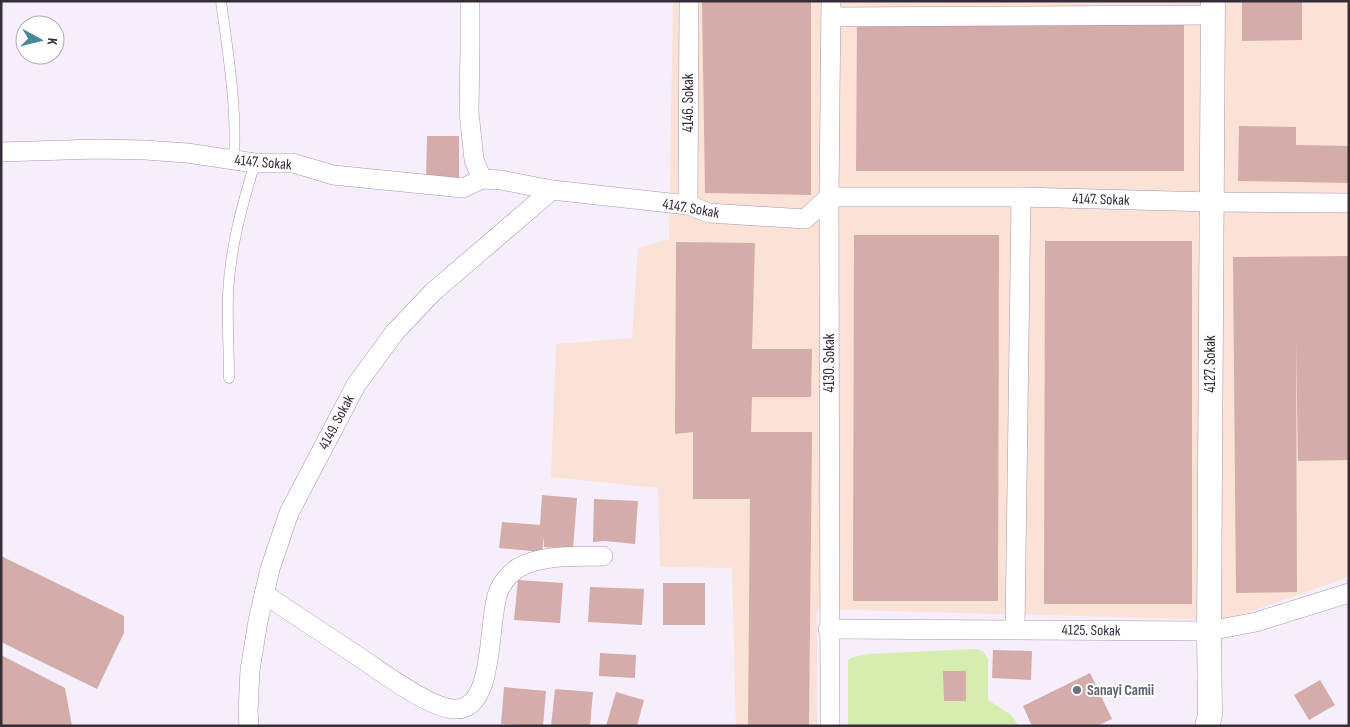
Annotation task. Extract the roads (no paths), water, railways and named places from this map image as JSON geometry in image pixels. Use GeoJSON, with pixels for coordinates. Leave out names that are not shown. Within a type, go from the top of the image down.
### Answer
{"type":"FeatureCollection","features":[{"type":"Feature","properties":{"kind":"street"},"geometry":{"type":"LineString","coordinates":[[470,1],[469,112],[474,160],[482,179]]}},
{"type":"Feature","properties":{"kind":"street","name":"4146. Sokak"},"geometry":{"type":"LineString","coordinates":[[688,205],[689,1]]}},
{"type":"Feature","properties":{"kind":"street"},"geometry":{"type":"LineString","coordinates":[[831,9],[1213,8]]}},
{"type":"Feature","properties":{"kind":"street","name":"4127. Sokak"},"geometry":{"type":"LineString","coordinates":[[1206,726],[1210,715],[1208,631],[1213,8]]}},
{"type":"Feature","properties":{"kind":"street","name":"4130. Sokak"},"geometry":{"type":"LineString","coordinates":[[830,726],[828,629],[831,9]]}},
{"type":"Feature","properties":{"kind":"street","name":"4147. Sokak"},"geometry":{"type":"LineString","coordinates":[[1,152],[145,150],[187,153],[255,163],[293,163],[333,174],[463,188],[482,179],[501,180],[552,190],[688,205],[709,213],[805,218],[829,197],[1021,196],[1211,202],[1349,203]]}},
{"type":"Feature","properties":{"kind":"street","name":"4149. Sokak"},"geometry":{"type":"LineString","coordinates":[[249,726],[250,670],[264,594],[288,513],[356,384],[395,332],[433,292],[552,190]]}},
{"type":"Feature","properties":{"kind":"street"},"geometry":{"type":"LineString","coordinates":[[1015,629],[1021,196]]}},
{"type":"Feature","properties":{"kind":"street"},"geometry":{"type":"LineString","coordinates":[[264,594],[396,681],[426,699],[455,710],[470,704],[483,686],[486,675],[492,615],[500,588],[508,577],[516,569],[527,563],[542,559],[603,556]]}},
{"type":"Feature","properties":{"kind":"street","name":"4125. Sokak"},"geometry":{"type":"LineString","coordinates":[[828,629],[1208,631],[1256,622],[1349,593]]}},
{"type":"Feature","properties":{"kind":"lane"},"geometry":{"type":"LineString","coordinates":[[222,1],[236,131],[234,160]]}},
{"type":"Feature","properties":{"kind":"lane"},"geometry":{"type":"LineString","coordinates":[[229,378],[228,292],[232,257],[240,214],[255,163]]}},
{"type":"Feature","properties":{"kind":"place","name":"Sanayi Camii"},"geometry":{"type":"Point","coordinates":[1077,690]}}]}
